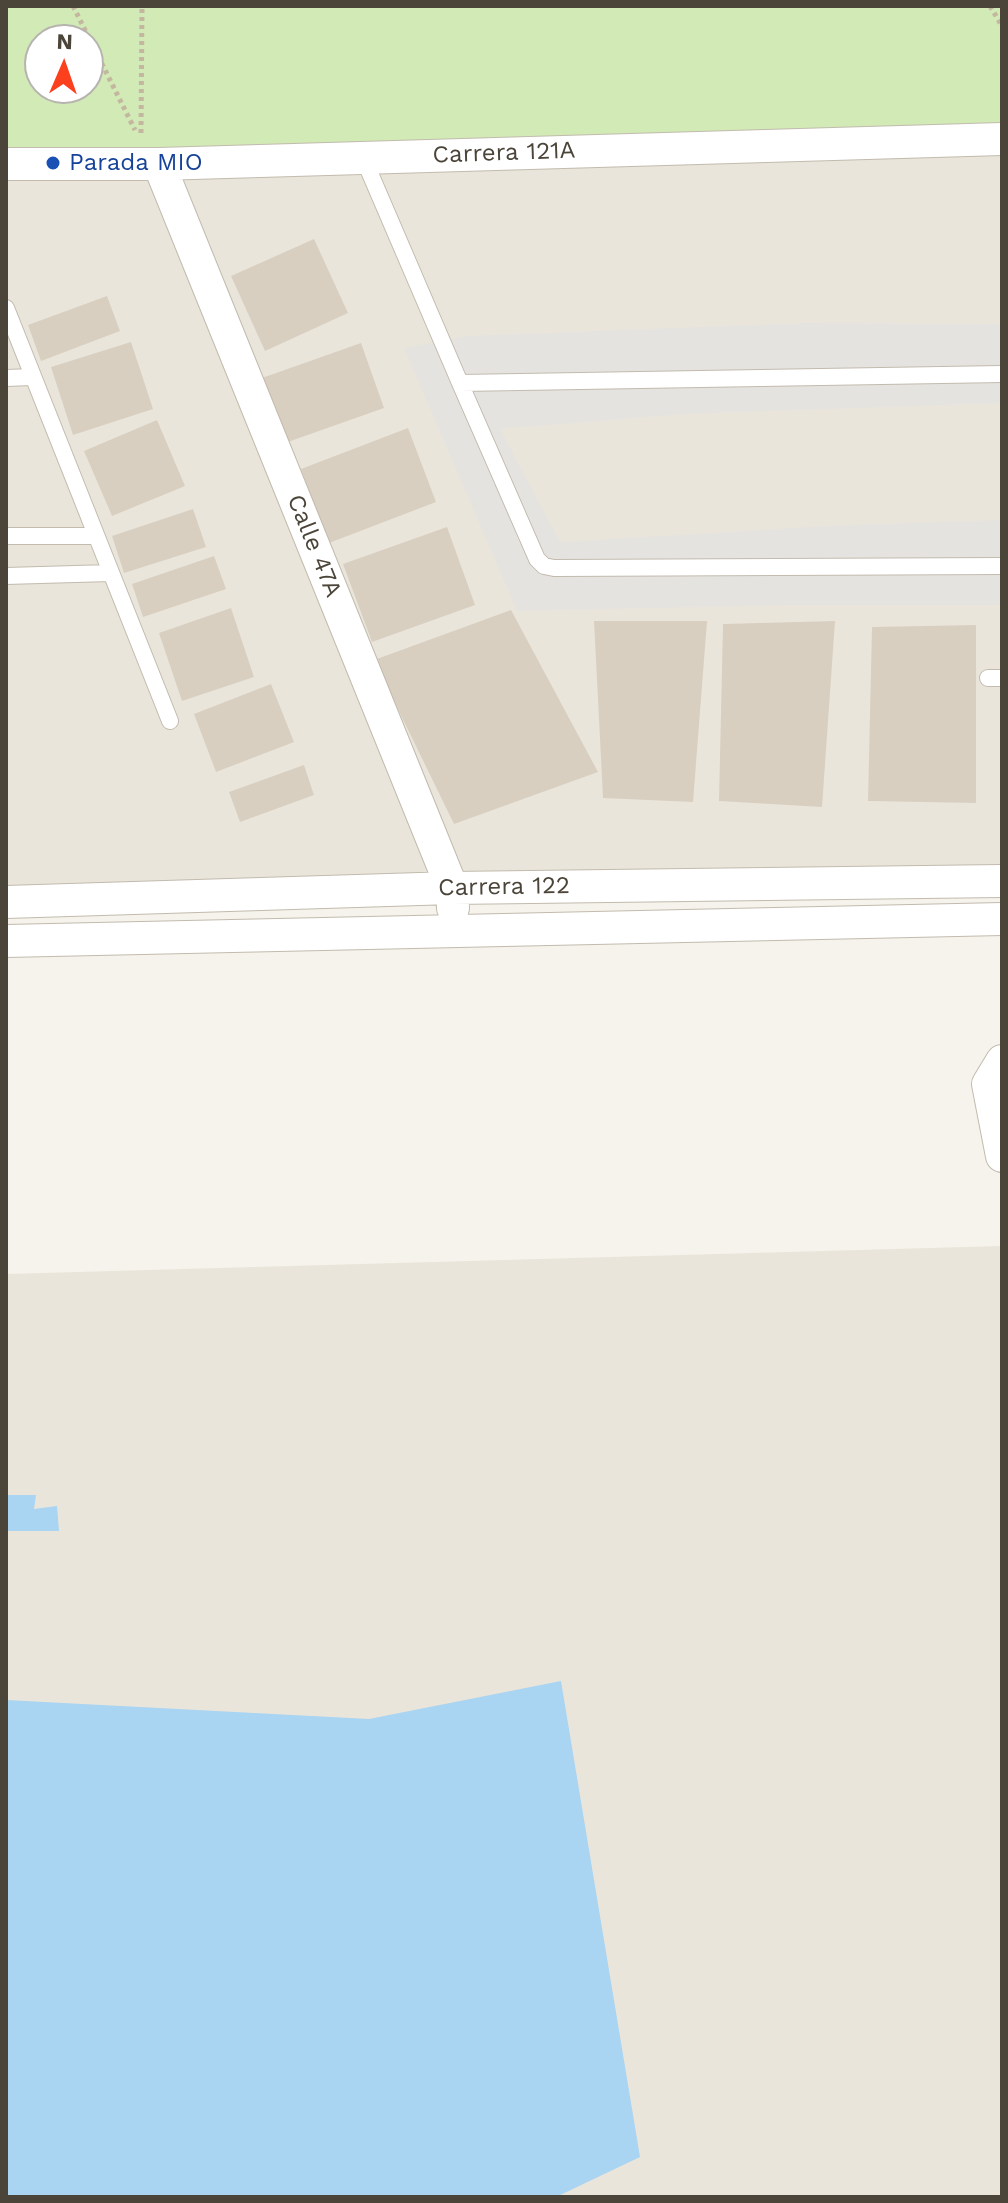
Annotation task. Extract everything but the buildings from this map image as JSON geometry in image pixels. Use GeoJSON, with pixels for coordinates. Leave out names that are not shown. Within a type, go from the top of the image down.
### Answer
{"type":"FeatureCollection","features":[{"type":"Feature","properties":{"kind":"street","name":"Carrera 121A"},"geometry":{"type":"LineString","coordinates":[[6,164],[159,164],[1002,139]]}},
{"type":"Feature","properties":{"kind":"street","name":"Calle 47A"},"geometry":{"type":"LineString","coordinates":[[159,164],[452,888],[454,932]]}},
{"type":"Feature","properties":{"kind":"street","name":"Carrera 122"},"geometry":{"type":"LineString","coordinates":[[6,902],[452,888],[1002,881]]}},
{"type":"Feature","properties":{"kind":"street","name":"Carrera 122"},"geometry":{"type":"LineString","coordinates":[[6,941],[1002,919]]}},
{"type":"Feature","properties":{"kind":"street"},"geometry":{"type":"LineString","coordinates":[[1002,1061],[988,1084],[1002,1156]]}},
{"type":"Feature","properties":{"kind":"lane"},"geometry":{"type":"LineString","coordinates":[[363,157],[537,559],[544,566],[1002,566]]}},
{"type":"Feature","properties":{"kind":"lane"},"geometry":{"type":"LineString","coordinates":[[6,308],[170,721]]}},
{"type":"Feature","properties":{"kind":"lane"},"geometry":{"type":"LineString","coordinates":[[460,383],[1002,374]]}},
{"type":"Feature","properties":{"kind":"lane"},"geometry":{"type":"LineString","coordinates":[[6,378],[32,377]]}},
{"type":"Feature","properties":{"kind":"lane"},"geometry":{"type":"LineString","coordinates":[[6,536],[95,536]]}},
{"type":"Feature","properties":{"kind":"lane"},"geometry":{"type":"LineString","coordinates":[[6,576],[110,573]]}},
{"type":"Feature","properties":{"kind":"path"},"geometry":{"type":"LineString","coordinates":[[73,6],[141,142],[142,6]]}},
{"type":"Feature","properties":{"kind":"path"},"geometry":{"type":"LineString","coordinates":[[990,6],[1002,26]]}},
{"type":"Feature","properties":{"kind":"shaded area"},"geometry":{"type":"Polygon","coordinates":[[[1002,139],[1002,881],[6,902],[6,164],[1002,139]]]}},
{"type":"Feature","properties":{"kind":"shaded area"},"geometry":{"type":"Polygon","coordinates":[[[805,323],[1002,324],[1002,403],[684,414],[500,429],[560,542],[846,525],[1002,520],[1002,605],[787,605],[517,611],[404,348],[466,336],[805,323]]]}},
{"type":"Feature","properties":{"kind":"shaded area"},"geometry":{"type":"Polygon","coordinates":[[[1001,1246],[1002,2197],[6,2197],[6,1274],[1001,1246]]]}},
{"type":"Feature","properties":{"kind":"green space"},"geometry":{"type":"Polygon","coordinates":[[[6,6],[1002,6],[1002,139],[6,164],[6,6]]]}},
{"type":"Feature","properties":{"kind":"water"},"geometry":{"type":"Polygon","coordinates":[[[6,1495],[36,1495],[34,1509],[57,1506],[59,1531],[6,1531],[6,1495]]]}},
{"type":"Feature","properties":{"kind":"water"},"geometry":{"type":"Polygon","coordinates":[[[561,1681],[640,2157],[556,2197],[6,2197],[6,1700],[369,1719],[561,1681]]]}},
{"type":"Feature","properties":{"kind":"place","name":"Parada MIO"},"geometry":{"type":"Point","coordinates":[53,163]}}]}
